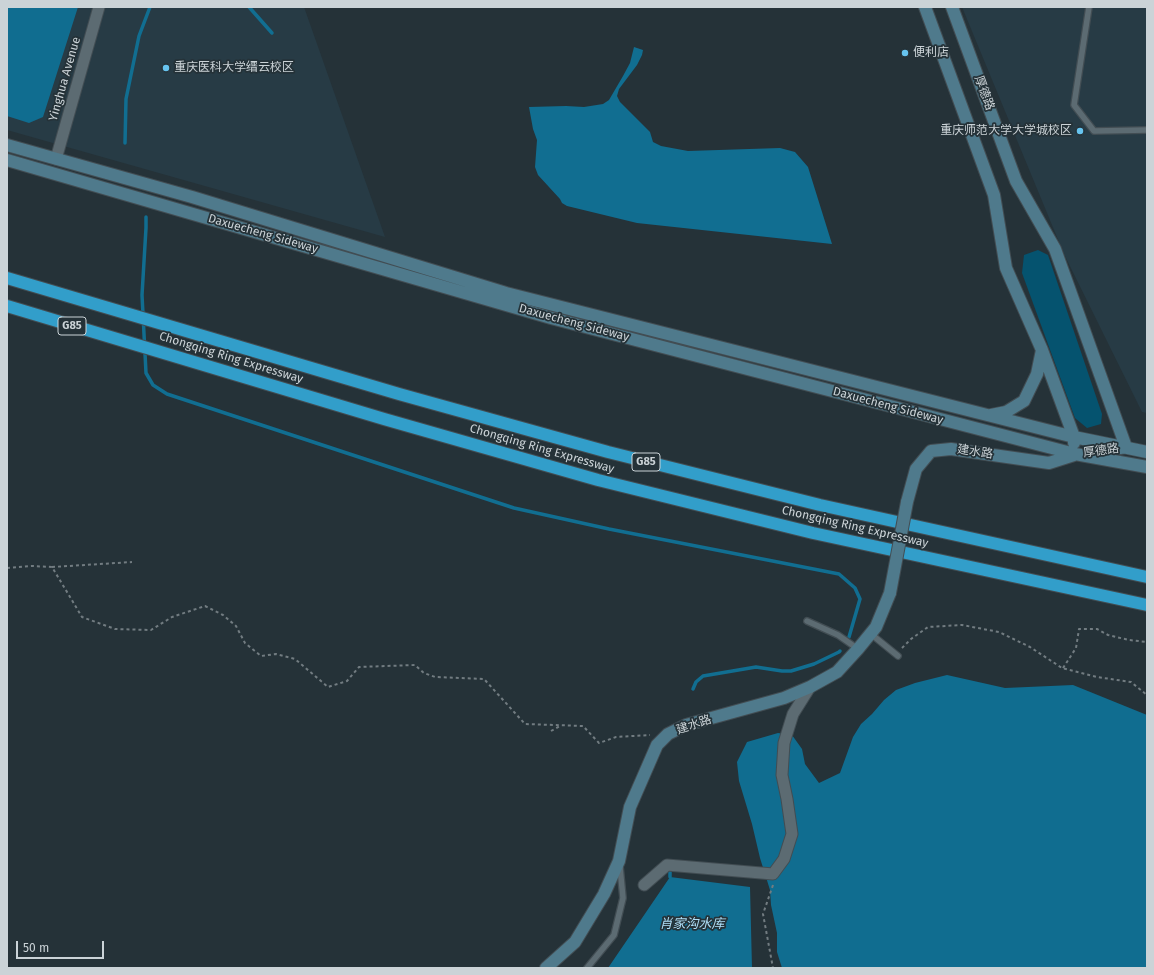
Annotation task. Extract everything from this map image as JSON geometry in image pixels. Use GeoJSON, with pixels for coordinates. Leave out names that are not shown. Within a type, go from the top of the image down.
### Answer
{"type":"FeatureCollection","features":[{"type":"Feature","properties":{"kind":"highway","name":"Chongqing Ring Expressway"},"geometry":{"type":"LineString","coordinates":[[7,278],[399,394],[608,452],[820,505],[1147,577]]}},
{"type":"Feature","properties":{"kind":"highway","name":"Chongqing Ring Expressway"},"geometry":{"type":"LineString","coordinates":[[7,306],[598,480],[813,533],[1147,605]]}},
{"type":"Feature","properties":{"kind":"street","name":"Yinghua Avenue"},"geometry":{"type":"LineString","coordinates":[[56,159],[99,7]]}},
{"type":"Feature","properties":{"kind":"street","name":"厚德路"},"geometry":{"type":"LineString","coordinates":[[925,7],[994,195],[1006,268],[1042,350],[1074,437],[1075,454],[1126,447],[1055,249],[1016,181],[952,7]]}},
{"type":"Feature","properties":{"kind":"street","name":"Daxuecheng Sideway"},"geometry":{"type":"LineString","coordinates":[[7,145],[192,197],[506,293],[1074,437],[1147,452]]}},
{"type":"Feature","properties":{"kind":"street","name":"Daxuecheng Sideway"},"geometry":{"type":"LineString","coordinates":[[7,160],[551,318],[1075,454],[1147,466]]}},
{"type":"Feature","properties":{"kind":"street"},"geometry":{"type":"LineString","coordinates":[[988,415],[1006,412],[1024,400],[1037,374],[1042,350]]}},
{"type":"Feature","properties":{"kind":"street","name":"建水路"},"geometry":{"type":"LineString","coordinates":[[546,968],[575,942],[604,894],[619,861],[630,807],[657,745],[668,734],[686,725],[784,698],[810,687],[836,672],[871,634],[876,627],[890,593],[907,502],[916,469],[932,451],[951,449],[1049,463],[1075,454]]}},
{"type":"Feature","properties":{"kind":"street"},"geometry":{"type":"LineString","coordinates":[[644,885],[667,865],[773,874],[784,859],[792,834],[788,799],[782,775],[784,743],[793,714],[810,687]]}},
{"type":"Feature","properties":{"kind":"lane"},"geometry":{"type":"LineString","coordinates":[[1089,7],[1074,105],[1094,131],[1147,130]]}},
{"type":"Feature","properties":{"kind":"lane"},"geometry":{"type":"LineString","coordinates":[[807,621],[838,635],[858,649]]}},
{"type":"Feature","properties":{"kind":"lane"},"geometry":{"type":"LineString","coordinates":[[871,634],[897,655]]}},
{"type":"Feature","properties":{"kind":"lane"},"geometry":{"type":"LineString","coordinates":[[587,968],[614,935],[623,898],[619,861]]}},
{"type":"Feature","properties":{"kind":"path"},"geometry":{"type":"LineString","coordinates":[[7,568],[132,562]]}},
{"type":"Feature","properties":{"kind":"path"},"geometry":{"type":"LineString","coordinates":[[52,567],[82,617],[115,629],[151,630],[172,617],[205,606],[223,615],[236,626],[245,643],[261,656],[276,654],[295,659],[328,687],[347,681],[359,667],[415,665],[424,673],[435,677],[484,679],[525,724],[583,726],[600,744],[616,737],[668,734]]}},
{"type":"Feature","properties":{"kind":"path"},"geometry":{"type":"LineString","coordinates":[[897,655],[911,639],[928,627],[962,625],[999,632],[1030,647],[1062,668],[1097,677],[1131,682],[1147,695]]}},
{"type":"Feature","properties":{"kind":"path"},"geometry":{"type":"LineString","coordinates":[[1062,668],[1076,648],[1079,630],[1097,628],[1108,635],[1129,640],[1147,642]]}},
{"type":"Feature","properties":{"kind":"path"},"geometry":{"type":"LineString","coordinates":[[551,731],[561,725]]}},
{"type":"Feature","properties":{"kind":"path"},"geometry":{"type":"LineString","coordinates":[[773,968],[763,914],[780,865]]}},
{"type":"Feature","properties":{"kind":"shaded area","name":"重庆医科大学缙云校区"},"geometry":{"type":"Polygon","coordinates":[[[7,7],[304,7],[385,237],[7,130],[7,7]]]}},
{"type":"Feature","properties":{"kind":"shaded area"},"geometry":{"type":"Polygon","coordinates":[[[7,7],[78,7],[43,117],[29,123],[7,116],[7,7]]]}},
{"type":"Feature","properties":{"kind":"shaded area","name":"重庆师范大学大学城校区"},"geometry":{"type":"Polygon","coordinates":[[[962,7],[1147,7],[1147,413],[1142,412],[1064,254],[962,7]]]}},
{"type":"Feature","properties":{"kind":"shaded area"},"geometry":{"type":"Polygon","coordinates":[[[1038,250],[1048,255],[1102,414],[1101,424],[1087,428],[1075,418],[1022,273],[1024,255],[1038,250]]]}},
{"type":"Feature","properties":{"kind":"shaded area"},"geometry":{"type":"Polygon","coordinates":[[[947,675],[1005,688],[1073,685],[1147,715],[1147,968],[782,968],[777,952],[777,933],[771,905],[770,890],[739,781],[737,762],[747,742],[778,733],[792,735],[802,749],[805,764],[819,783],[840,773],[853,737],[861,724],[884,700],[896,690],[915,683],[947,675]]]}},
{"type":"Feature","properties":{"kind":"water"},"geometry":{"type":"Polygon","coordinates":[[[634,47],[643,50],[642,55],[637,65],[619,89],[617,96],[620,102],[650,132],[653,142],[661,146],[688,151],[780,148],[795,152],[808,167],[832,244],[637,223],[567,206],[562,203],[538,175],[535,167],[537,140],[533,129],[529,107],[584,107],[603,104],[609,100],[623,76],[630,63],[634,47]]]}},
{"type":"Feature","properties":{"kind":"water","name":"肖家沟水库"},"geometry":{"type":"Polygon","coordinates":[[[670,877],[750,887],[752,968],[608,968],[670,877]]]}},
{"type":"Feature","properties":{"kind":"waterway"},"geometry":{"type":"LineString","coordinates":[[125,143],[126,99],[139,36],[150,7]]}},
{"type":"Feature","properties":{"kind":"waterway"},"geometry":{"type":"LineString","coordinates":[[249,7],[272,33]]}},
{"type":"Feature","properties":{"kind":"waterway"},"geometry":{"type":"LineString","coordinates":[[146,217],[142,295],[146,373],[153,385],[167,394],[514,508],[609,529],[839,574],[855,588],[860,599],[849,637]]}},
{"type":"Feature","properties":{"kind":"waterway"},"geometry":{"type":"LineString","coordinates":[[693,689],[696,682],[703,676],[756,667],[791,671],[814,664],[840,651]]}},
{"type":"Feature","properties":{"kind":"waterway"},"geometry":{"type":"LineString","coordinates":[[670,870],[670,877]]}},
{"type":"Feature","properties":{"kind":"place","name":"便利店"},"geometry":{"type":"Point","coordinates":[905,53]}},
{"type":"Feature","properties":{"kind":"place","name":"重庆医科大学缙云校区"},"geometry":{"type":"Point","coordinates":[166,68]}},
{"type":"Feature","properties":{"kind":"place","name":"重庆师范大学大学城校区"},"geometry":{"type":"Point","coordinates":[1080,131]}}]}
